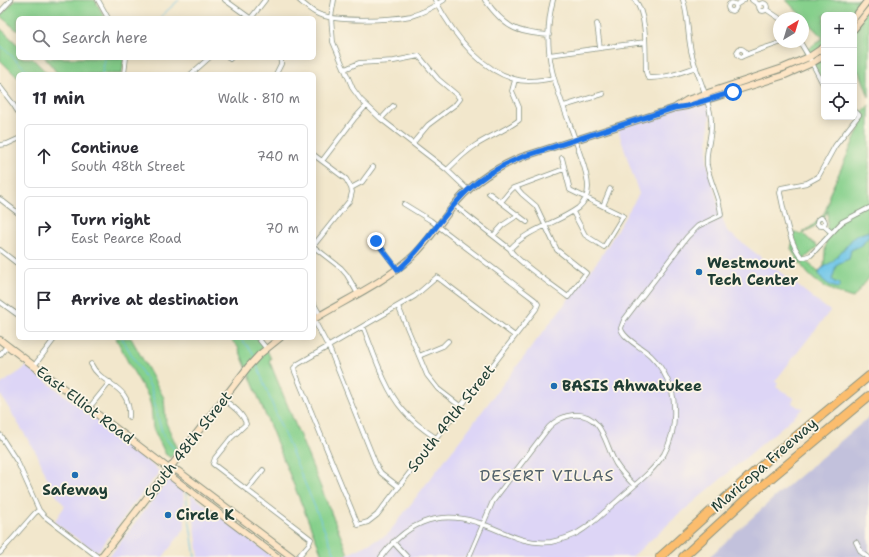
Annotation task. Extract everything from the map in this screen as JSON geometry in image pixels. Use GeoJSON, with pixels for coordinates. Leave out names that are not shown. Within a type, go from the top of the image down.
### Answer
{"type":"FeatureCollection","features":[{"type":"Feature","properties":{"kind":"highway","name":"Maricopa Freeway"},"geometry":{"type":"LineString","coordinates":[[660,557],[736,488],[869,376]]}},
{"type":"Feature","properties":{"kind":"highway","name":"Maricopa Freeway"},"geometry":{"type":"LineString","coordinates":[[683,557],[746,499],[869,396]]}},
{"type":"Feature","properties":{"kind":"highway"},"geometry":{"type":"LineString","coordinates":[[653,557],[705,512],[736,488]]}},
{"type":"Feature","properties":{"kind":"highway"},"geometry":{"type":"LineString","coordinates":[[689,557],[746,499]]}},
{"type":"Feature","properties":{"kind":"main road"},"geometry":{"type":"LineString","coordinates":[[857,14],[868,0]]}},
{"type":"Feature","properties":{"kind":"main road"},"geometry":{"type":"LineString","coordinates":[[857,26],[869,10]]}},
{"type":"Feature","properties":{"kind":"main road"},"geometry":{"type":"LineString","coordinates":[[811,60],[823,48]]}},
{"type":"Feature","properties":{"kind":"main road"},"geometry":{"type":"LineString","coordinates":[[316,318],[398,270],[413,256],[468,190],[490,172],[511,161],[674,108],[686,100],[705,97],[783,68],[821,57]]}},
{"type":"Feature","properties":{"kind":"main road","name":"East Elliot Road"},"geometry":{"type":"LineString","coordinates":[[0,340],[169,469],[178,471],[292,557]]}},
{"type":"Feature","properties":{"kind":"main road","name":"South 48th Street"},"geometry":{"type":"LineString","coordinates":[[101,557],[252,363],[266,348],[277,340]]}},
{"type":"Feature","properties":{"kind":"main road","name":"East Elliot Road"},"geometry":{"type":"LineString","coordinates":[[169,469],[173,478],[277,557]]}},
{"type":"Feature","properties":{"kind":"main road"},"geometry":{"type":"LineString","coordinates":[[244,532],[250,526]]}},
{"type":"Feature","properties":{"kind":"street"},"geometry":{"type":"LineString","coordinates":[[0,12],[11,0]]}},
{"type":"Feature","properties":{"kind":"street"},"geometry":{"type":"LineString","coordinates":[[98,0],[107,16]]}},
{"type":"Feature","properties":{"kind":"street"},"geometry":{"type":"LineString","coordinates":[[225,0],[247,16]]}},
{"type":"Feature","properties":{"kind":"street"},"geometry":{"type":"LineString","coordinates":[[252,16],[265,0]]}},
{"type":"Feature","properties":{"kind":"street"},"geometry":{"type":"LineString","coordinates":[[299,0],[316,13],[331,17],[377,20],[412,15],[437,5],[444,0]]}},
{"type":"Feature","properties":{"kind":"street"},"geometry":{"type":"LineString","coordinates":[[334,0],[331,17],[333,42],[353,89],[366,106],[447,170],[468,190]]}},
{"type":"Feature","properties":{"kind":"street"},"geometry":{"type":"LineString","coordinates":[[434,0],[453,30],[479,60],[497,72],[515,80],[536,81],[554,78]]}},
{"type":"Feature","properties":{"kind":"street"},"geometry":{"type":"LineString","coordinates":[[485,0],[497,16],[512,28],[531,34],[549,35]]}},
{"type":"Feature","properties":{"kind":"street"},"geometry":{"type":"LineString","coordinates":[[510,249],[523,237],[573,212],[582,205],[586,198],[588,187],[585,168],[554,78],[549,55],[550,12],[554,0]]}},
{"type":"Feature","properties":{"kind":"street"},"geometry":{"type":"LineString","coordinates":[[635,0],[643,20],[646,72],[648,78],[654,79],[676,74],[696,67]]}},
{"type":"Feature","properties":{"kind":"street"},"geometry":{"type":"LineString","coordinates":[[381,557],[393,542],[403,533],[413,527],[436,519],[457,518],[484,525],[523,541],[539,542],[558,540],[580,532],[653,469],[664,453],[671,436],[674,423],[674,407],[670,387],[662,370],[650,354],[623,334],[621,328],[624,320],[687,237],[698,226],[721,216],[721,207],[711,183],[708,166],[708,152],[712,128],[710,114],[692,54],[687,12],[684,0]]}},
{"type":"Feature","properties":{"kind":"street"},"geometry":{"type":"LineString","coordinates":[[736,5],[744,0]]}},
{"type":"Feature","properties":{"kind":"street"},"geometry":{"type":"LineString","coordinates":[[752,0],[759,5],[765,3],[767,5],[767,10],[773,14]]}},
{"type":"Feature","properties":{"kind":"street"},"geometry":{"type":"LineString","coordinates":[[597,24],[600,48]]}},
{"type":"Feature","properties":{"kind":"street"},"geometry":{"type":"LineString","coordinates":[[549,55],[645,42]]}},
{"type":"Feature","properties":{"kind":"street"},"geometry":{"type":"LineString","coordinates":[[745,54],[773,45]]}},
{"type":"Feature","properties":{"kind":"street"},"geometry":{"type":"LineString","coordinates":[[804,48],[823,84]]}},
{"type":"Feature","properties":{"kind":"street"},"geometry":{"type":"LineString","coordinates":[[345,69],[359,63],[394,61],[419,56],[438,79],[457,94],[460,99],[456,104],[428,125],[413,143]]}},
{"type":"Feature","properties":{"kind":"street"},"geometry":{"type":"LineString","coordinates":[[124,72],[126,60]]}},
{"type":"Feature","properties":{"kind":"street"},"geometry":{"type":"LineString","coordinates":[[193,72],[207,60]]}},
{"type":"Feature","properties":{"kind":"street"},"geometry":{"type":"LineString","coordinates":[[277,72],[281,64],[281,60]]}},
{"type":"Feature","properties":{"kind":"street"},"geometry":{"type":"LineString","coordinates":[[447,170],[458,158],[476,145],[512,126],[520,120],[519,107],[512,91],[515,80]]}},
{"type":"Feature","properties":{"kind":"street"},"geometry":{"type":"LineString","coordinates":[[0,87],[16,109]]}},
{"type":"Feature","properties":{"kind":"street"},"geometry":{"type":"LineString","coordinates":[[564,106],[603,94]]}},
{"type":"Feature","properties":{"kind":"street"},"geometry":{"type":"LineString","coordinates":[[322,161],[354,119],[366,106]]}},
{"type":"Feature","properties":{"kind":"street"},"geometry":{"type":"LineString","coordinates":[[381,119],[392,106]]}},
{"type":"Feature","properties":{"kind":"street"},"geometry":{"type":"LineString","coordinates":[[855,120],[835,146],[818,177],[807,183],[781,188],[780,193],[793,242],[802,258],[811,255],[845,220],[869,208]]}},
{"type":"Feature","properties":{"kind":"street"},"geometry":{"type":"LineString","coordinates":[[0,145],[16,140]]}},
{"type":"Feature","properties":{"kind":"street"},"geometry":{"type":"LineString","coordinates":[[316,156],[346,179],[352,192],[350,200],[316,243]]}},
{"type":"Feature","properties":{"kind":"street"},"geometry":{"type":"LineString","coordinates":[[562,158],[570,190],[623,216],[604,247],[585,235],[573,212]]}},
{"type":"Feature","properties":{"kind":"street"},"geometry":{"type":"LineString","coordinates":[[350,188],[362,182],[373,168]]}},
{"type":"Feature","properties":{"kind":"street"},"geometry":{"type":"LineString","coordinates":[[501,202],[516,186],[564,169]]}},
{"type":"Feature","properties":{"kind":"street"},"geometry":{"type":"LineString","coordinates":[[454,205],[494,235],[510,249],[512,253],[568,297],[586,273],[557,250],[536,206],[522,194],[516,186]]}},
{"type":"Feature","properties":{"kind":"street"},"geometry":{"type":"LineString","coordinates":[[603,206],[610,189]]}},
{"type":"Feature","properties":{"kind":"street"},"geometry":{"type":"LineString","coordinates":[[489,193],[527,222]]}},
{"type":"Feature","properties":{"kind":"street"},"geometry":{"type":"LineString","coordinates":[[0,199],[16,211]]}},
{"type":"Feature","properties":{"kind":"street"},"geometry":{"type":"LineString","coordinates":[[404,204],[438,226]]}},
{"type":"Feature","properties":{"kind":"street"},"geometry":{"type":"LineString","coordinates":[[494,235],[518,215]]}},
{"type":"Feature","properties":{"kind":"street"},"geometry":{"type":"LineString","coordinates":[[823,225],[832,233]]}},
{"type":"Feature","properties":{"kind":"street","name":"South 49th Street"},"geometry":{"type":"LineString","coordinates":[[328,346],[294,368],[358,525],[368,522],[373,518],[536,309],[538,304],[535,300],[438,226]]}},
{"type":"Feature","properties":{"kind":"street"},"geometry":{"type":"LineString","coordinates":[[376,241],[398,270]]}},
{"type":"Feature","properties":{"kind":"street"},"geometry":{"type":"LineString","coordinates":[[316,248],[341,268],[358,294]]}},
{"type":"Feature","properties":{"kind":"street"},"geometry":{"type":"LineString","coordinates":[[0,250],[16,262]]}},
{"type":"Feature","properties":{"kind":"street"},"geometry":{"type":"LineString","coordinates":[[328,346],[415,296],[437,277],[515,336]]}},
{"type":"Feature","properties":{"kind":"street"},"geometry":{"type":"LineString","coordinates":[[0,302],[16,313]]}},
{"type":"Feature","properties":{"kind":"street"},"geometry":{"type":"LineString","coordinates":[[398,306],[432,383],[460,406]]}},
{"type":"Feature","properties":{"kind":"street"},"geometry":{"type":"LineString","coordinates":[[316,308],[320,315]]}},
{"type":"Feature","properties":{"kind":"street"},"geometry":{"type":"LineString","coordinates":[[316,323],[328,346],[377,467],[381,473],[399,486]]}},
{"type":"Feature","properties":{"kind":"street"},"geometry":{"type":"LineString","coordinates":[[363,326],[389,390],[396,401],[412,420],[436,438]]}},
{"type":"Feature","properties":{"kind":"street"},"geometry":{"type":"LineString","coordinates":[[34,366],[51,340]]}},
{"type":"Feature","properties":{"kind":"street"},"geometry":{"type":"LineString","coordinates":[[260,340],[266,348]]}},
{"type":"Feature","properties":{"kind":"street"},"geometry":{"type":"LineString","coordinates":[[419,356],[443,346],[448,341]]}},
{"type":"Feature","properties":{"kind":"street"},"geometry":{"type":"LineString","coordinates":[[0,355],[7,346]]}},
{"type":"Feature","properties":{"kind":"street"},"geometry":{"type":"LineString","coordinates":[[91,364],[94,370],[121,391],[126,398],[129,408],[128,417]]}},
{"type":"Feature","properties":{"kind":"street"},"geometry":{"type":"LineString","coordinates":[[89,408],[110,382]]}},
{"type":"Feature","properties":{"kind":"street"},"geometry":{"type":"LineString","coordinates":[[223,399],[235,408],[245,420],[246,424],[231,438],[215,458],[213,464],[310,539],[309,544],[298,557]]}},
{"type":"Feature","properties":{"kind":"street"},"geometry":{"type":"LineString","coordinates":[[469,557],[493,501],[555,422],[567,416],[584,416],[597,424],[606,439],[615,463],[634,486]]}},
{"type":"Feature","properties":{"kind":"street"},"geometry":{"type":"LineString","coordinates":[[0,435],[18,463],[39,510],[49,521],[98,557]]}},
{"type":"Feature","properties":{"kind":"street"},"geometry":{"type":"LineString","coordinates":[[247,490],[263,470]]}},
{"type":"Feature","properties":{"kind":"street"},"geometry":{"type":"LineString","coordinates":[[0,553],[39,510]]}},
{"type":"Feature","properties":{"kind":"street"},"geometry":{"type":"LineString","coordinates":[[393,542],[407,557]]}},
{"type":"Feature","properties":{"kind":"street"},"geometry":{"type":"LineString","coordinates":[[856,542],[861,552],[868,557]]}},
{"type":"Feature","properties":{"kind":"shaded area"},"geometry":{"type":"Polygon","coordinates":[[[705,97],[710,114],[707,161],[721,215],[727,231],[830,311],[775,381],[778,384],[776,387],[794,398],[792,403],[798,407],[804,408],[675,518],[632,557],[342,557],[387,535],[600,258],[639,194],[618,126],[705,97]]]}},
{"type":"Feature","properties":{"kind":"shaded area"},"geometry":{"type":"Polygon","coordinates":[[[26,366],[139,452],[159,471],[158,475],[130,508],[98,551],[93,550],[54,522],[65,506],[52,490],[38,456],[0,394],[0,385],[26,366]]]}},
{"type":"Feature","properties":{"kind":"shaded area"},"geometry":{"type":"Polygon","coordinates":[[[869,417],[869,557],[709,557],[777,495],[869,417]]]}},
{"type":"Feature","properties":{"kind":"shaded area"},"geometry":{"type":"Polygon","coordinates":[[[171,480],[183,488],[185,528],[163,557],[109,557],[167,481],[171,480]]]}},
{"type":"Feature","properties":{"kind":"shaded area"},"geometry":{"type":"Polygon","coordinates":[[[192,495],[273,557],[199,557],[191,497],[192,495]]]}},
{"type":"Feature","properties":{"kind":"green space"},"geometry":{"type":"Polygon","coordinates":[[[15,0],[95,0],[104,16],[16,16],[16,29],[0,16],[15,0]]]}},
{"type":"Feature","properties":{"kind":"green space"},"geometry":{"type":"Polygon","coordinates":[[[786,0],[869,0],[869,97],[860,72],[857,72],[857,12],[821,12],[821,36],[809,24],[809,12],[798,12],[786,0]]]}},
{"type":"Feature","properties":{"kind":"green space"},"geometry":{"type":"Polygon","coordinates":[[[0,28],[16,43],[16,60],[34,60],[46,72],[16,72],[16,76],[0,60],[0,28]]]}},
{"type":"Feature","properties":{"kind":"green space"},"geometry":{"type":"Polygon","coordinates":[[[821,39],[821,80],[805,51],[821,39]]]}},
{"type":"Feature","properties":{"kind":"green space"},"geometry":{"type":"Polygon","coordinates":[[[47,60],[124,60],[122,72],[56,72],[47,60]]]}},
{"type":"Feature","properties":{"kind":"green space"},"geometry":{"type":"Polygon","coordinates":[[[869,105],[869,278],[853,298],[833,291],[815,280],[803,268],[791,249],[795,232],[801,234],[817,222],[824,213],[829,195],[861,125],[859,115],[869,105]],[[828,210],[821,222],[803,234],[818,247],[805,258],[806,261],[818,272],[824,266],[828,210]]]}},
{"type":"Feature","properties":{"kind":"green space"},"geometry":{"type":"Polygon","coordinates":[[[117,340],[132,340],[164,398],[166,423],[178,449],[170,458],[166,455],[153,428],[151,406],[148,396],[130,366],[117,340]]]}},
{"type":"Feature","properties":{"kind":"green space"},"geometry":{"type":"Polygon","coordinates":[[[231,340],[260,340],[266,348],[271,359],[269,360],[348,554],[344,557],[323,557],[238,347],[231,340]]]}},
{"type":"Feature","properties":{"kind":"water"},"geometry":{"type":"Polygon","coordinates":[[[869,231],[869,236],[862,245],[851,250],[849,259],[837,264],[832,279],[834,282],[840,283],[839,288],[833,287],[825,282],[820,277],[820,270],[833,261],[855,236],[869,231]]]}},
{"type":"Feature","properties":{"kind":"waterway"},"geometry":{"type":"LineString","coordinates":[[161,16],[179,0]]}},
{"type":"Feature","properties":{"kind":"waterway"},"geometry":{"type":"LineString","coordinates":[[0,45],[16,60]]}},
{"type":"Feature","properties":{"kind":"waterway"},"geometry":{"type":"LineString","coordinates":[[16,60],[29,72]]}},
{"type":"Feature","properties":{"kind":"waterway"},"geometry":{"type":"LineString","coordinates":[[102,72],[105,60]]}},
{"type":"Feature","properties":{"kind":"waterway"},"geometry":{"type":"LineString","coordinates":[[123,340],[151,388],[163,435],[174,449]]}},
{"type":"Feature","properties":{"kind":"waterway"},"geometry":{"type":"LineString","coordinates":[[242,340],[252,351],[254,356]]}},
{"type":"Feature","properties":{"kind":"waterway"},"geometry":{"type":"LineString","coordinates":[[256,363],[336,557]]}},
{"type":"Feature","properties":{"kind":"waterway"},"geometry":{"type":"LineString","coordinates":[[186,492],[195,557]]}},
{"type":"Feature","properties":{"kind":"place","name":"Westmount Tech Center"},"geometry":{"type":"Point","coordinates":[699,272]}},
{"type":"Feature","properties":{"kind":"place","name":"BASIS Ahwatukee"},"geometry":{"type":"Point","coordinates":[554,386]}},
{"type":"Feature","properties":{"kind":"place","name":"Safeway"},"geometry":{"type":"Point","coordinates":[75,475]}},
{"type":"Feature","properties":{"kind":"place","name":"Circle K"},"geometry":{"type":"Point","coordinates":[168,515]}},
{"type":"Feature","properties":{"kind":"district","name":"DESERT VILLAS"},"geometry":{"type":"Point","coordinates":[547,475]}},
{"type":"Feature","properties":{"kind":"route"},"geometry":{"type":"LineString","coordinates":[[376,241],[398,270],[422,246],[453,206],[468,190],[490,172],[522,157],[674,108],[687,106],[733,92]]}}]}
